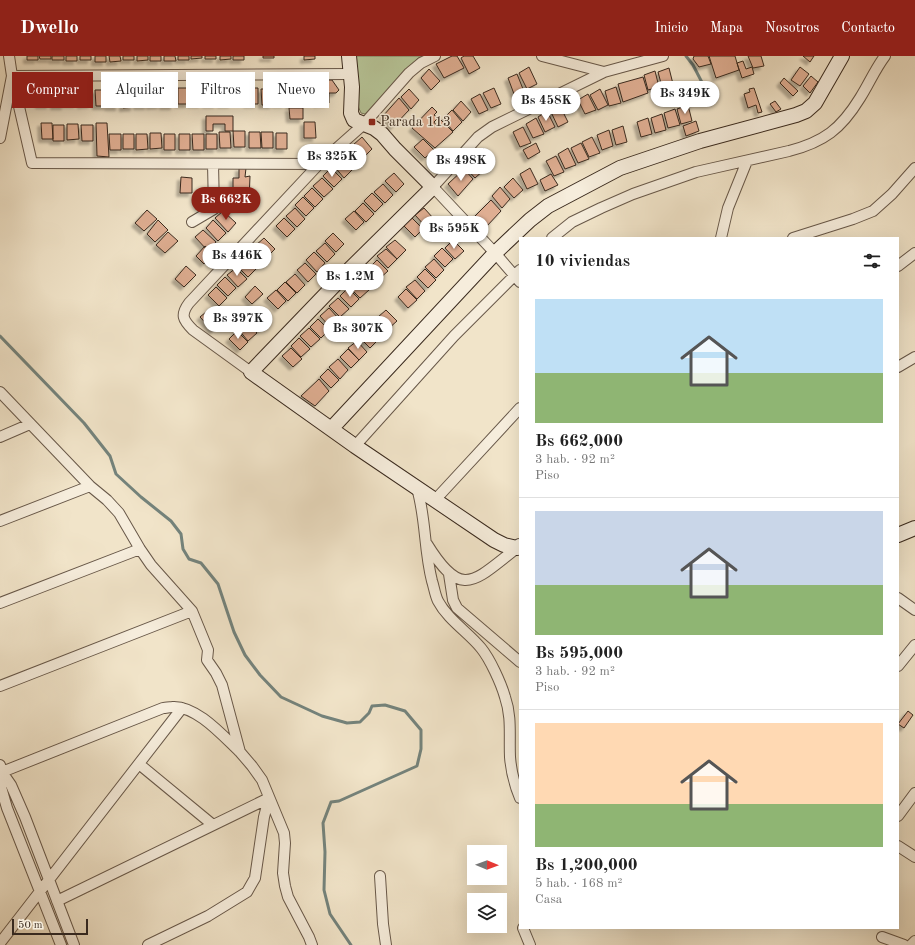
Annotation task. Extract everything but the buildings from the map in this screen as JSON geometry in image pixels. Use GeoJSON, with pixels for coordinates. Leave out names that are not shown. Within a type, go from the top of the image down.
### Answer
{"type":"FeatureCollection","features":[{"type":"Feature","properties":{"kind":"street"},"geometry":{"type":"LineString","coordinates":[[0,138],[12,76],[9,56]]}},
{"type":"Feature","properties":{"kind":"street"},"geometry":{"type":"LineString","coordinates":[[349,56],[352,87],[351,113],[354,120],[374,128],[382,134],[518,276],[454,336],[355,446]]}},
{"type":"Feature","properties":{"kind":"street"},"geometry":{"type":"LineString","coordinates":[[435,56],[421,63],[409,73],[364,124],[319,164],[188,303],[184,309],[183,317],[186,323],[193,330],[355,446],[494,540],[504,545],[519,546]]}},
{"type":"Feature","properties":{"kind":"street"},"geometry":{"type":"LineString","coordinates":[[542,56],[604,72]]}},
{"type":"Feature","properties":{"kind":"street"},"geometry":{"type":"LineString","coordinates":[[251,372],[350,269],[434,187],[484,132],[604,72],[663,56]]}},
{"type":"Feature","properties":{"kind":"street"},"geometry":{"type":"LineString","coordinates":[[331,428],[495,253],[530,220],[548,206],[620,168],[700,141],[806,111],[815,103],[842,56]]}},
{"type":"Feature","properties":{"kind":"street"},"geometry":{"type":"LineString","coordinates":[[553,237],[572,222],[633,194],[696,172],[803,148],[819,141],[831,133],[844,120],[859,99],[885,56]]}},
{"type":"Feature","properties":{"kind":"street"},"geometry":{"type":"LineString","coordinates":[[93,76],[350,74]]}},
{"type":"Feature","properties":{"kind":"street"},"geometry":{"type":"LineString","coordinates":[[19,108],[32,164],[319,164]]}},
{"type":"Feature","properties":{"kind":"street"},"geometry":{"type":"LineString","coordinates":[[721,237],[728,208],[747,161]]}},
{"type":"Feature","properties":{"kind":"street"},"geometry":{"type":"LineString","coordinates":[[192,222],[214,209],[213,164]]}},
{"type":"Feature","properties":{"kind":"street"},"geometry":{"type":"LineString","coordinates":[[796,237],[853,219],[872,211],[887,199],[915,168]]}},
{"type":"Feature","properties":{"kind":"street"},"geometry":{"type":"LineString","coordinates":[[899,265],[915,253]]}},
{"type":"Feature","properties":{"kind":"street"},"geometry":{"type":"LineString","coordinates":[[899,366],[915,357]]}},
{"type":"Feature","properties":{"kind":"street"},"geometry":{"type":"LineString","coordinates":[[0,392],[90,486],[107,500],[119,513],[151,565],[192,611],[208,650],[207,660],[222,685],[240,752]]}},
{"type":"Feature","properties":{"kind":"street"},"geometry":{"type":"LineString","coordinates":[[435,500],[519,409]]}},
{"type":"Feature","properties":{"kind":"street"},"geometry":{"type":"LineString","coordinates":[[0,436],[30,424]]}},
{"type":"Feature","properties":{"kind":"street"},"geometry":{"type":"LineString","coordinates":[[0,521],[90,486]]}},
{"type":"Feature","properties":{"kind":"street"},"geometry":{"type":"LineString","coordinates":[[417,488],[422,504],[429,568],[438,600],[446,612],[487,655],[505,696],[509,711],[510,758],[519,794]]}},
{"type":"Feature","properties":{"kind":"street"},"geometry":{"type":"LineString","coordinates":[[899,535],[915,528]]}},
{"type":"Feature","properties":{"kind":"street"},"geometry":{"type":"LineString","coordinates":[[426,543],[449,574],[466,581],[480,576],[519,546]]}},
{"type":"Feature","properties":{"kind":"street"},"geometry":{"type":"LineString","coordinates":[[0,602],[140,549]]}},
{"type":"Feature","properties":{"kind":"street"},"geometry":{"type":"LineString","coordinates":[[449,574],[453,600],[457,608],[519,661]]}},
{"type":"Feature","properties":{"kind":"street"},"geometry":{"type":"LineString","coordinates":[[899,599],[915,610]]}},
{"type":"Feature","properties":{"kind":"street"},"geometry":{"type":"LineString","coordinates":[[0,686],[192,611]]}},
{"type":"Feature","properties":{"kind":"street"},"geometry":{"type":"LineString","coordinates":[[899,665],[915,645]]}},
{"type":"Feature","properties":{"kind":"street"},"geometry":{"type":"LineString","coordinates":[[1,771],[163,708],[173,706],[182,708],[200,717],[240,752],[262,780],[284,833],[285,843],[283,873],[288,897],[309,936],[312,945]]}},
{"type":"Feature","properties":{"kind":"street"},"geometry":{"type":"LineString","coordinates":[[0,943],[182,708]]}},
{"type":"Feature","properties":{"kind":"street"},"geometry":{"type":"LineString","coordinates":[[139,764],[213,825]]}},
{"type":"Feature","properties":{"kind":"street"},"geometry":{"type":"LineString","coordinates":[[1,771],[1,786],[7,808],[61,945]]}},
{"type":"Feature","properties":{"kind":"street"},"geometry":{"type":"LineString","coordinates":[[1,771],[11,785],[74,945]]}},
{"type":"Feature","properties":{"kind":"street"},"geometry":{"type":"LineString","coordinates":[[899,815],[915,793]]}},
{"type":"Feature","properties":{"kind":"street"},"geometry":{"type":"LineString","coordinates":[[57,901],[269,798]]}},
{"type":"Feature","properties":{"kind":"street"},"geometry":{"type":"LineString","coordinates":[[148,945],[208,916],[247,892],[255,878],[264,817],[269,798]]}},
{"type":"Feature","properties":{"kind":"street"},"geometry":{"type":"LineString","coordinates":[[0,817],[7,808]]}},
{"type":"Feature","properties":{"kind":"street"},"geometry":{"type":"LineString","coordinates":[[899,847],[915,857]]}},
{"type":"Feature","properties":{"kind":"street"},"geometry":{"type":"LineString","coordinates":[[380,876],[386,945]]}},
{"type":"Feature","properties":{"kind":"street"},"geometry":{"type":"LineString","coordinates":[[522,929],[530,945]]}},
{"type":"Feature","properties":{"kind":"street"},"geometry":{"type":"LineString","coordinates":[[882,937],[904,945]]}},
{"type":"Feature","properties":{"kind":"street"},"geometry":{"type":"LineString","coordinates":[[912,945],[915,941]]}},
{"type":"Feature","properties":{"kind":"green space"},"geometry":{"type":"Polygon","coordinates":[[[354,56],[423,56],[418,58],[365,114],[361,113],[358,106],[354,56]]]}},
{"type":"Feature","properties":{"kind":"waterway"},"geometry":{"type":"LineString","coordinates":[[686,56],[693,65],[708,94]]}},
{"type":"Feature","properties":{"kind":"waterway"},"geometry":{"type":"LineString","coordinates":[[0,336],[84,423],[110,456],[116,474],[141,497],[171,521],[181,534],[183,549],[189,559],[201,563],[218,584],[234,632],[245,655],[260,675],[281,697],[322,716],[347,723],[360,722],[369,713],[372,706],[385,705],[405,711],[421,730],[421,749],[417,766],[339,801],[331,802],[323,823],[325,852],[324,890],[330,914],[351,945]]}},
{"type":"Feature","properties":{"kind":"place","name":"Parada 113"},"geometry":{"type":"Point","coordinates":[372,122]}}]}
